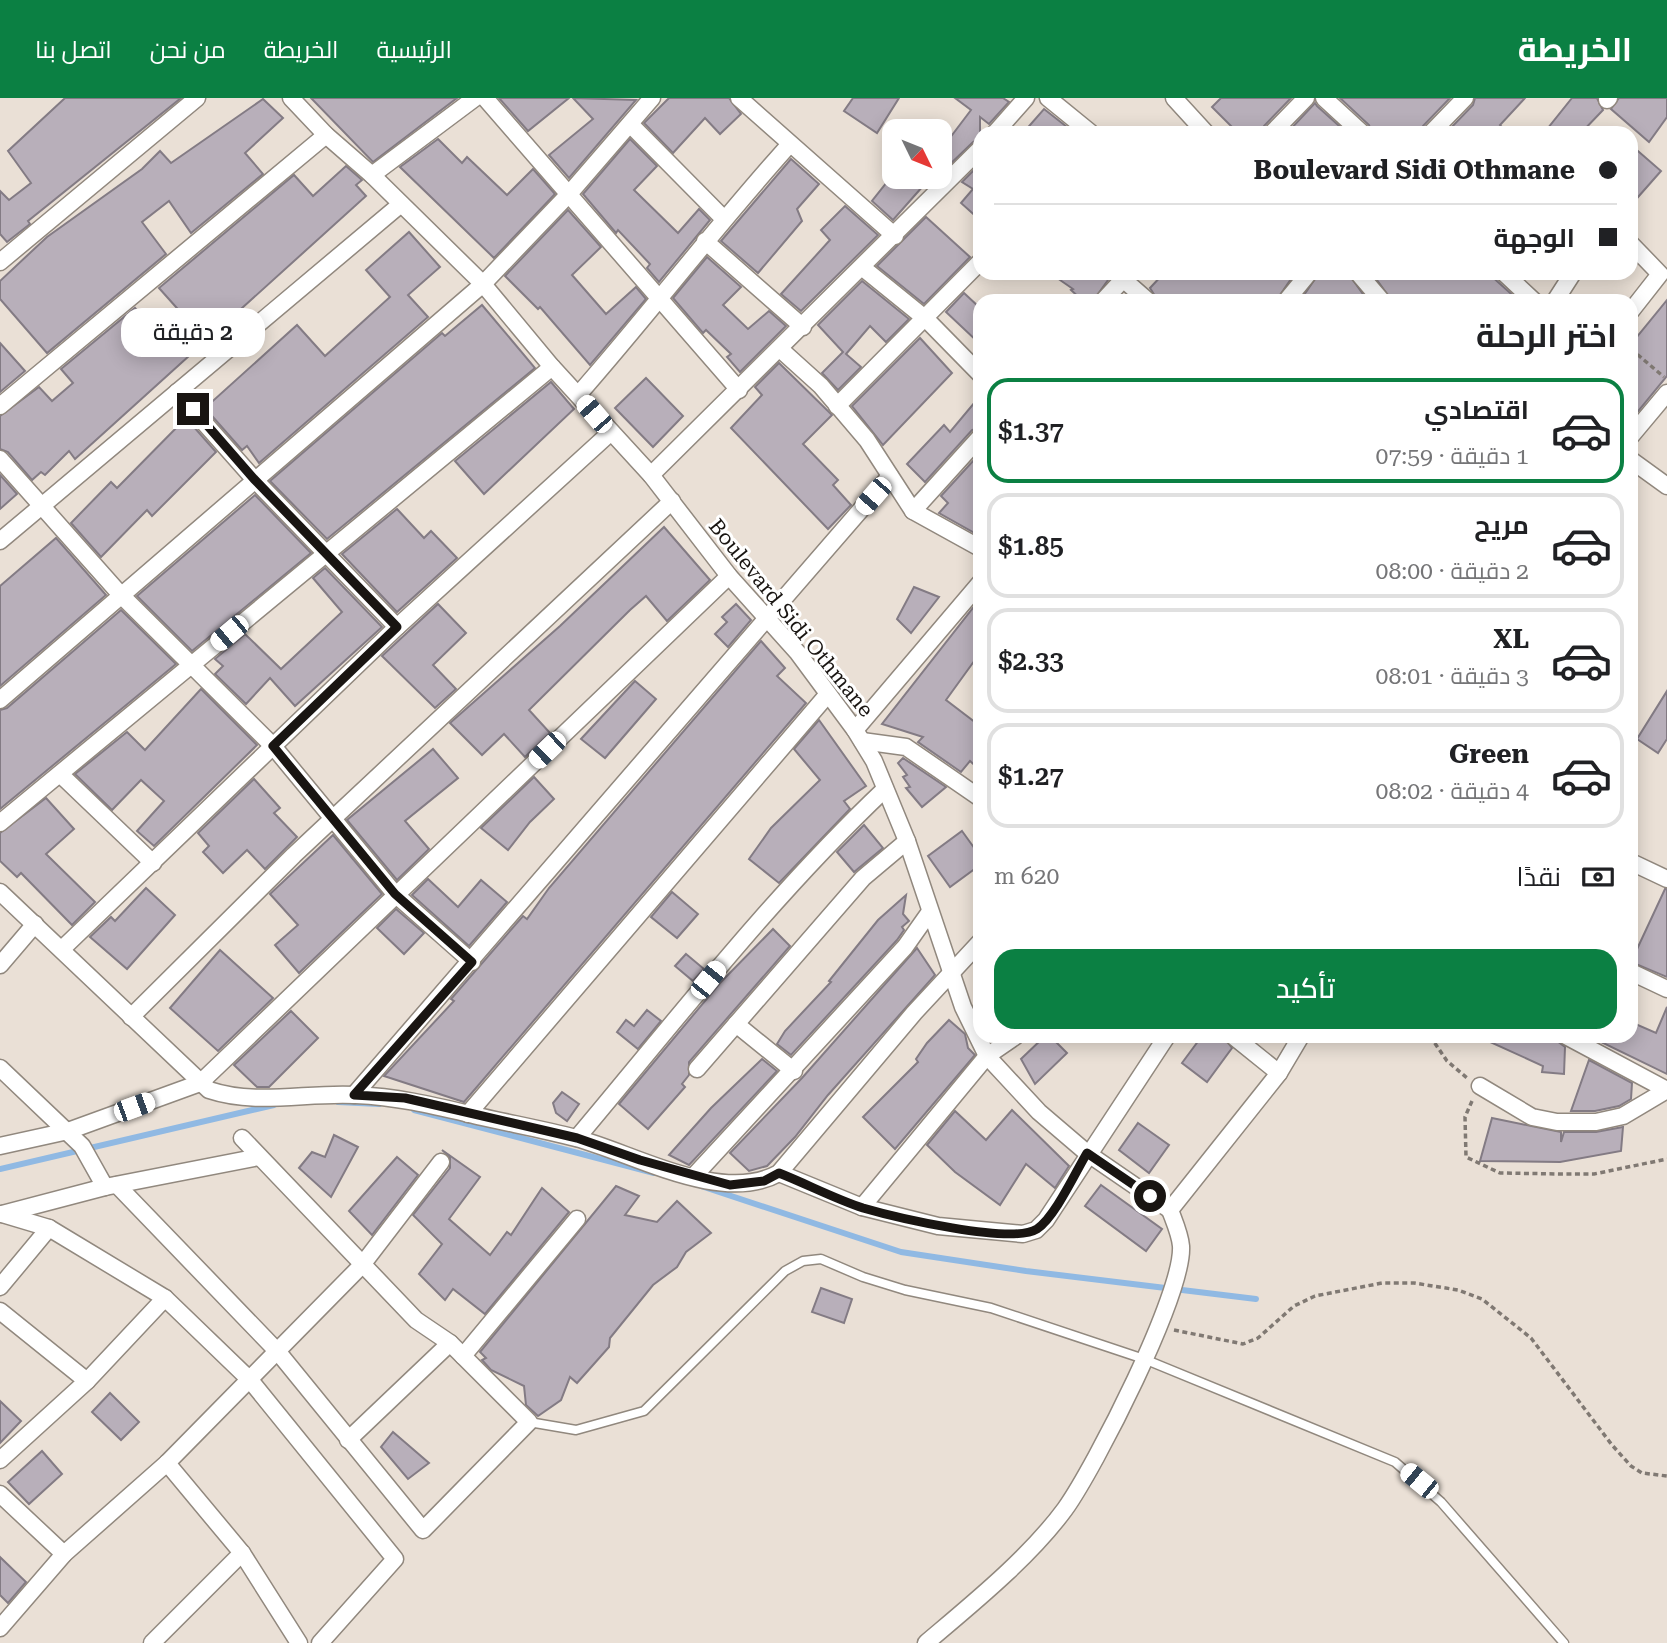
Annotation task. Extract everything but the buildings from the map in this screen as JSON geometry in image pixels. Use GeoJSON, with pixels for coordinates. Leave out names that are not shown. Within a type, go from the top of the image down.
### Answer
{"type":"FeatureCollection","features":[{"type":"Feature","properties":{"kind":"street"},"geometry":{"type":"LineString","coordinates":[[0,262],[197,98]]}},
{"type":"Feature","properties":{"kind":"street"},"geometry":{"type":"LineString","coordinates":[[372,174],[475,98]]}},
{"type":"Feature","properties":{"kind":"street"},"geometry":{"type":"LineString","coordinates":[[485,98],[739,390]]}},
{"type":"Feature","properties":{"kind":"street"},"geometry":{"type":"LineString","coordinates":[[0,700],[483,284],[569,194],[652,98]]}},
{"type":"Feature","properties":{"kind":"street"},"geometry":{"type":"LineString","coordinates":[[739,98],[895,236]]}},
{"type":"Feature","properties":{"kind":"street"},"geometry":{"type":"LineString","coordinates":[[1048,98],[1082,126]]}},
{"type":"Feature","properties":{"kind":"street"},"geometry":{"type":"LineString","coordinates":[[1174,98],[1200,126]]}},
{"type":"Feature","properties":{"kind":"street"},"geometry":{"type":"LineString","coordinates":[[1279,126],[1306,98]]}},
{"type":"Feature","properties":{"kind":"street"},"geometry":{"type":"LineString","coordinates":[[1324,98],[1354,126]]}},
{"type":"Feature","properties":{"kind":"street"},"geometry":{"type":"LineString","coordinates":[[1438,126],[1465,98]]}},
{"type":"Feature","properties":{"kind":"street","name":"Boulevard Sidi Othmane"},"geometry":{"type":"LineString","coordinates":[[294,99],[326,135],[372,174],[483,284],[552,367],[651,475],[729,576],[769,617],[828,694],[858,736],[885,789],[907,841],[929,913],[973,1027]]}},
{"type":"Feature","properties":{"kind":"street"},"geometry":{"type":"LineString","coordinates":[[1001,126],[1023,99]]}},
{"type":"Feature","properties":{"kind":"street"},"geometry":{"type":"LineString","coordinates":[[629,124],[723,218]]}},
{"type":"Feature","properties":{"kind":"street"},"geometry":{"type":"LineString","coordinates":[[0,406],[326,135]]}},
{"type":"Feature","properties":{"kind":"street"},"geometry":{"type":"LineString","coordinates":[[578,395],[661,300],[723,218],[790,144]]}},
{"type":"Feature","properties":{"kind":"street"},"geometry":{"type":"LineString","coordinates":[[651,475],[973,156]]}},
{"type":"Feature","properties":{"kind":"street"},"geometry":{"type":"LineString","coordinates":[[0,541],[401,204]]}},
{"type":"Feature","properties":{"kind":"street"},"geometry":{"type":"LineString","coordinates":[[705,241],[803,327]]}},
{"type":"Feature","properties":{"kind":"street"},"geometry":{"type":"LineString","coordinates":[[1638,251],[1660,274],[1638,302]]}},
{"type":"Feature","properties":{"kind":"street"},"geometry":{"type":"LineString","coordinates":[[863,268],[926,318],[973,367]]}},
{"type":"Feature","properties":{"kind":"street"},"geometry":{"type":"LineString","coordinates":[[837,405],[973,268]]}},
{"type":"Feature","properties":{"kind":"street"},"geometry":{"type":"LineString","coordinates":[[1108,294],[1119,280]]}},
{"type":"Feature","properties":{"kind":"street"},"geometry":{"type":"LineString","coordinates":[[1128,280],[1141,294]]}},
{"type":"Feature","properties":{"kind":"street"},"geometry":{"type":"LineString","coordinates":[[1292,294],[1303,280]]}},
{"type":"Feature","properties":{"kind":"street"},"geometry":{"type":"LineString","coordinates":[[1364,280],[1376,294]]}},
{"type":"Feature","properties":{"kind":"street"},"geometry":{"type":"LineString","coordinates":[[1512,280],[1526,294]]}},
{"type":"Feature","properties":{"kind":"street"},"geometry":{"type":"LineString","coordinates":[[780,349],[837,405],[867,440],[913,511],[973,544]]}},
{"type":"Feature","properties":{"kind":"street"},"geometry":{"type":"LineString","coordinates":[[0,823],[552,367]]}},
{"type":"Feature","properties":{"kind":"street"},"geometry":{"type":"LineString","coordinates":[[177,392],[254,479],[397,627]]}},
{"type":"Feature","properties":{"kind":"street"},"geometry":{"type":"LineString","coordinates":[[1638,428],[1667,393]]}},
{"type":"Feature","properties":{"kind":"street"},"geometry":{"type":"LineString","coordinates":[[62,949],[397,627],[611,432]]}},
{"type":"Feature","properties":{"kind":"street"},"geometry":{"type":"LineString","coordinates":[[913,511],[973,445]]}},
{"type":"Feature","properties":{"kind":"street"},"geometry":{"type":"LineString","coordinates":[[0,459],[120,594],[273,746],[395,894],[472,962]]}},
{"type":"Feature","properties":{"kind":"street"},"geometry":{"type":"LineString","coordinates":[[1638,465],[1667,486]]}},
{"type":"Feature","properties":{"kind":"street"},"geometry":{"type":"LineString","coordinates":[[354,1095],[472,962],[890,476]]}},
{"type":"Feature","properties":{"kind":"street"},"geometry":{"type":"LineString","coordinates":[[131,1017],[293,855],[672,500]]}},
{"type":"Feature","properties":{"kind":"street"},"geometry":{"type":"LineString","coordinates":[[0,1146],[68,1131],[200,1083],[729,576]]}},
{"type":"Feature","properties":{"kind":"street"},"geometry":{"type":"LineString","coordinates":[[973,592],[858,736],[906,747],[973,793]]}},
{"type":"Feature","properties":{"kind":"street"},"geometry":{"type":"LineString","coordinates":[[468,1114],[828,694]]}},
{"type":"Feature","properties":{"kind":"street"},"geometry":{"type":"LineString","coordinates":[[60,774],[153,863]]}},
{"type":"Feature","properties":{"kind":"street"},"geometry":{"type":"LineString","coordinates":[[577,1138],[761,915],[821,850],[885,789]]}},
{"type":"Feature","properties":{"kind":"street"},"geometry":{"type":"LineString","coordinates":[[697,1069],[863,878],[907,841]]}},
{"type":"Feature","properties":{"kind":"street"},"geometry":{"type":"LineString","coordinates":[[1638,865],[1667,879]]}},
{"type":"Feature","properties":{"kind":"street"},"geometry":{"type":"LineString","coordinates":[[0,892],[209,1090],[251,1100],[321,1094],[405,1098],[577,1138],[730,1185],[748,1185],[779,1173],[973,949]]}},
{"type":"Feature","properties":{"kind":"street"},"geometry":{"type":"LineString","coordinates":[[694,1176],[794,1071],[905,947],[929,913]]}},
{"type":"Feature","properties":{"kind":"street"},"geometry":{"type":"LineString","coordinates":[[0,965],[35,924]]}},
{"type":"Feature","properties":{"kind":"street"},"geometry":{"type":"LineString","coordinates":[[1638,975],[1667,989]]}},
{"type":"Feature","properties":{"kind":"street"},"geometry":{"type":"LineString","coordinates":[[736,1024],[794,1071]]}},
{"type":"Feature","properties":{"kind":"street","name":"Boulevard Sidi Othmane"},"geometry":{"type":"LineString","coordinates":[[981,1043],[987,1056],[1039,1112],[1087,1153],[1170,1210]]}},
{"type":"Feature","properties":{"kind":"street"},"geometry":{"type":"LineString","coordinates":[[862,1208],[987,1056],[1006,1043]]}},
{"type":"Feature","properties":{"kind":"street"},"geometry":{"type":"LineString","coordinates":[[779,1173],[862,1208],[938,1226],[1023,1234],[1036,1230],[1046,1220],[1087,1153],[1162,1043]]}},
{"type":"Feature","properties":{"kind":"street"},"geometry":{"type":"LineString","coordinates":[[1242,1043],[1279,1073]]}},
{"type":"Feature","properties":{"kind":"street"},"geometry":{"type":"LineString","coordinates":[[926,1643],[978,1598],[1064,1510],[1091,1465],[1144,1359],[1166,1304],[1179,1266],[1181,1246],[1170,1210],[1279,1073],[1297,1043]]}},
{"type":"Feature","properties":{"kind":"street"},"geometry":{"type":"LineString","coordinates":[[1579,1043],[1667,1090]]}},
{"type":"Feature","properties":{"kind":"street"},"geometry":{"type":"LineString","coordinates":[[0,1068],[68,1131],[82,1146],[95,1170],[278,1352],[423,1530],[529,1422],[450,1343],[416,1320],[242,1138]]}},
{"type":"Feature","properties":{"kind":"street"},"geometry":{"type":"LineString","coordinates":[[1480,1086],[1532,1117],[1557,1122],[1596,1122],[1623,1116],[1667,1090]]}},
{"type":"Feature","properties":{"kind":"street"},"geometry":{"type":"LineString","coordinates":[[1,1214],[111,1186],[259,1157]]}},
{"type":"Feature","properties":{"kind":"street"},"geometry":{"type":"LineString","coordinates":[[0,1628],[64,1554],[167,1462],[362,1265],[441,1162]]}},
{"type":"Feature","properties":{"kind":"street"},"geometry":{"type":"LineString","coordinates":[[1,1214],[49,1228],[165,1298],[250,1380],[395,1559],[320,1643]]}},
{"type":"Feature","properties":{"kind":"street"},"geometry":{"type":"LineString","coordinates":[[463,1356],[577,1219]]}},
{"type":"Feature","properties":{"kind":"street"},"geometry":{"type":"LineString","coordinates":[[0,1287],[49,1228]]}},
{"type":"Feature","properties":{"kind":"street"},"geometry":{"type":"LineString","coordinates":[[0,1460],[87,1381],[165,1298]]}},
{"type":"Feature","properties":{"kind":"street"},"geometry":{"type":"LineString","coordinates":[[0,1311],[87,1381]]}},
{"type":"Feature","properties":{"kind":"street"},"geometry":{"type":"LineString","coordinates":[[348,1440],[450,1343]]}},
{"type":"Feature","properties":{"kind":"street"},"geometry":{"type":"LineString","coordinates":[[167,1462],[242,1553],[299,1643]]}},
{"type":"Feature","properties":{"kind":"street"},"geometry":{"type":"LineString","coordinates":[[0,1494],[64,1554]]}},
{"type":"Feature","properties":{"kind":"street"},"geometry":{"type":"LineString","coordinates":[[152,1643],[242,1553]]}},
{"type":"Feature","properties":{"kind":"lane"},"geometry":{"type":"LineString","coordinates":[[529,1422],[576,1430],[644,1411],[785,1271],[803,1261],[821,1259],[863,1277],[916,1293],[991,1308],[1144,1359],[1395,1462],[1441,1502],[1564,1643]]}},
{"type":"Feature","properties":{"kind":"path"},"geometry":{"type":"LineString","coordinates":[[1638,355],[1667,379]]}},
{"type":"Feature","properties":{"kind":"path"},"geometry":{"type":"LineString","coordinates":[[1435,1043],[1447,1062],[1480,1086],[1465,1117],[1466,1157],[1500,1173],[1594,1174],[1667,1159]]}},
{"type":"Feature","properties":{"kind":"path"},"geometry":{"type":"LineString","coordinates":[[1158,1326],[1243,1344],[1258,1338],[1294,1306],[1315,1296],[1381,1283],[1414,1283],[1458,1290],[1482,1299],[1531,1338],[1612,1446],[1631,1466],[1642,1473],[1667,1476]]}},
{"type":"Feature","properties":{"kind":"waterway"},"geometry":{"type":"LineString","coordinates":[[338,1102],[379,1104]]}},
{"type":"Feature","properties":{"kind":"waterway"},"geometry":{"type":"LineString","coordinates":[[0,1169],[274,1105]]}},
{"type":"Feature","properties":{"kind":"waterway"},"geometry":{"type":"LineString","coordinates":[[414,1110],[654,1173]]}},
{"type":"Feature","properties":{"kind":"waterway"},"geometry":{"type":"LineString","coordinates":[[701,1186],[901,1252],[1026,1271],[1256,1299]]}},
{"type":"Feature","properties":{"kind":"route"},"geometry":{"type":"LineString","coordinates":[[193,409],[254,479],[397,627],[273,746],[395,894],[472,962],[354,1095],[405,1098],[577,1138],[640,1160],[730,1185],[748,1185],[779,1173],[862,1208],[938,1226],[1008,1234],[1023,1234],[1036,1230],[1046,1220],[1087,1153],[1150,1196]]}}]}
